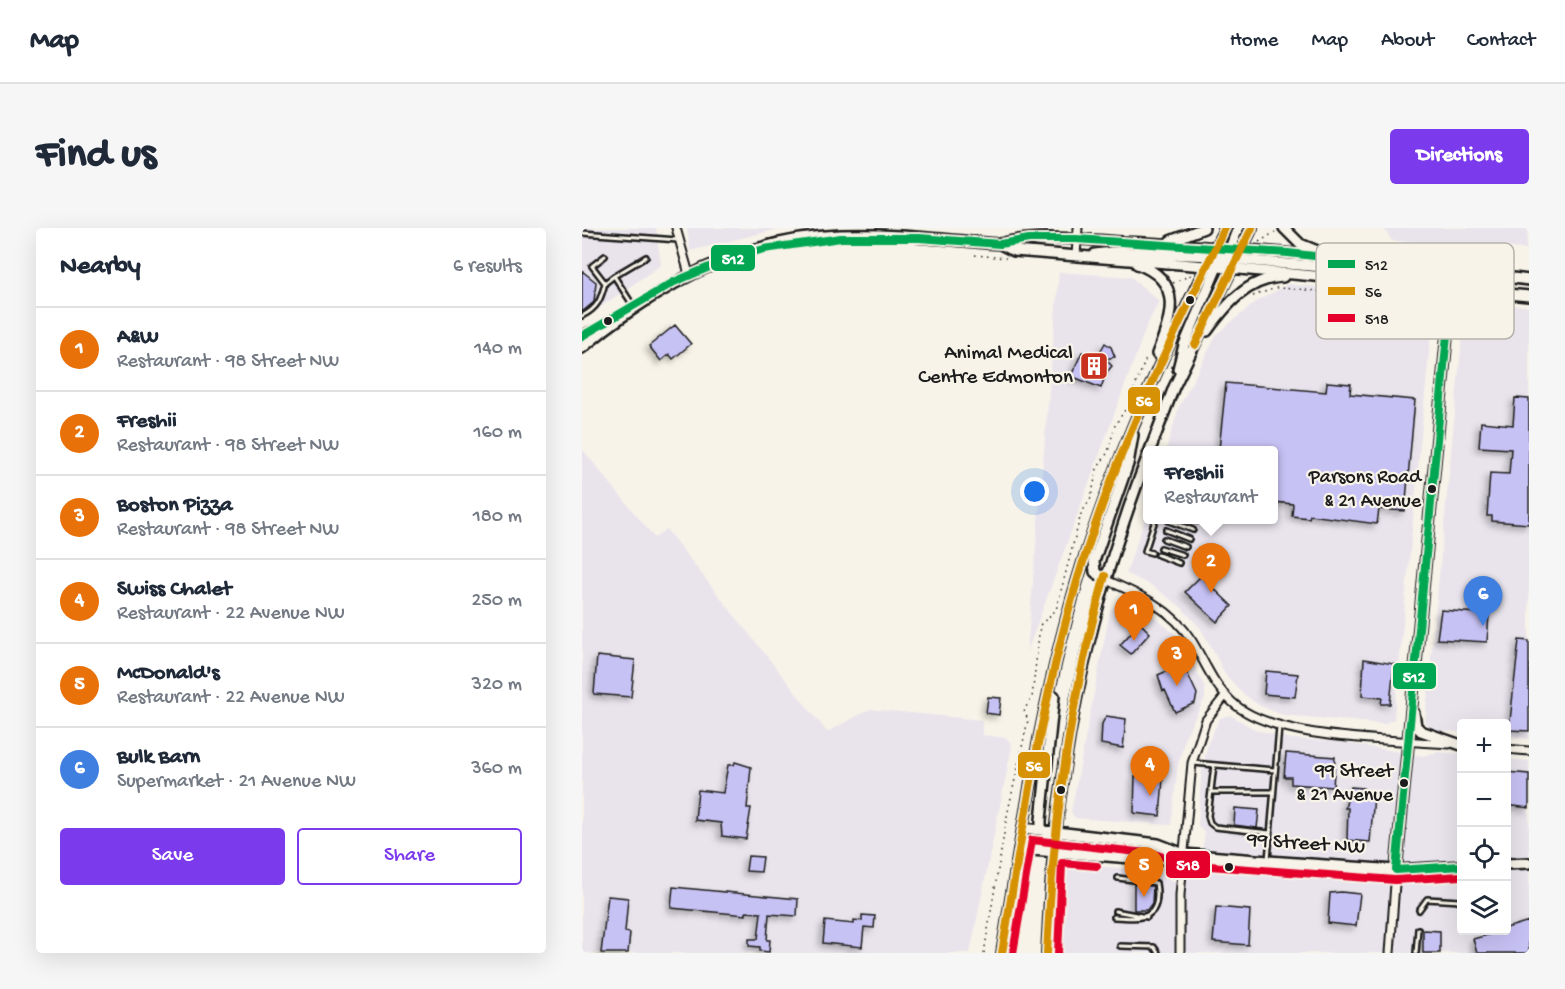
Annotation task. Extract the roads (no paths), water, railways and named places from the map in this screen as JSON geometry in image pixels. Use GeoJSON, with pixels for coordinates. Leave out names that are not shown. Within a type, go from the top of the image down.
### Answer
{"type":"FeatureCollection","features":[{"type":"Feature","properties":{"kind":"main road"},"geometry":{"type":"LineString","coordinates":[[1000,244],[1013,240],[1122,242],[1177,240],[1204,228]]}},
{"type":"Feature","properties":{"kind":"main road"},"geometry":{"type":"LineString","coordinates":[[1152,446],[1187,360],[1224,257],[1225,228]]}},
{"type":"Feature","properties":{"kind":"main road"},"geometry":{"type":"LineString","coordinates":[[1174,387],[1184,345],[1238,228]]}},
{"type":"Feature","properties":{"kind":"main road"},"geometry":{"type":"LineString","coordinates":[[1242,248],[1252,228]]}},
{"type":"Feature","properties":{"kind":"main road"},"geometry":{"type":"LineString","coordinates":[[1281,229],[1300,244],[1316,251]]}},
{"type":"Feature","properties":{"kind":"main road"},"geometry":{"type":"LineString","coordinates":[[582,348],[611,323],[688,274],[726,258],[779,243],[821,236],[863,231],[1000,244],[1014,251],[1205,266],[1242,248],[1316,257]]}},
{"type":"Feature","properties":{"kind":"main road"},"geometry":{"type":"LineString","coordinates":[[1122,242],[1224,257],[1316,266]]}},
{"type":"Feature","properties":{"kind":"main road"},"geometry":{"type":"LineString","coordinates":[[1080,256],[1112,252],[1224,257],[1316,277]]}},
{"type":"Feature","properties":{"kind":"main road"},"geometry":{"type":"LineString","coordinates":[[1002,953],[1019,849],[1059,650],[1090,542],[1168,327],[1171,296],[1164,282],[1150,269],[1137,264],[1108,259]]}},
{"type":"Feature","properties":{"kind":"main road"},"geometry":{"type":"LineString","coordinates":[[1141,402],[1205,266]]}},
{"type":"Feature","properties":{"kind":"main road"},"geometry":{"type":"LineString","coordinates":[[1187,360],[1226,306],[1245,290],[1278,277],[1316,279]]}},
{"type":"Feature","properties":{"kind":"main road"},"geometry":{"type":"LineString","coordinates":[[1514,278],[1529,280]]}},
{"type":"Feature","properties":{"kind":"main road"},"geometry":{"type":"LineString","coordinates":[[1514,295],[1529,296]]}},
{"type":"Feature","properties":{"kind":"main road"},"geometry":{"type":"LineString","coordinates":[[582,336],[611,323]]}},
{"type":"Feature","properties":{"kind":"main road"},"geometry":{"type":"LineString","coordinates":[[1396,870],[1446,339]]}},
{"type":"Feature","properties":{"kind":"main road"},"geometry":{"type":"LineString","coordinates":[[1104,579],[1095,572],[1094,561],[1128,464],[1136,415]]}},
{"type":"Feature","properties":{"kind":"main road"},"geometry":{"type":"LineString","coordinates":[[1047,953],[1052,852],[1074,704],[1104,579],[1143,469]]}},
{"type":"Feature","properties":{"kind":"main road"},"geometry":{"type":"LineString","coordinates":[[1052,852],[1041,830],[1059,650]]}},
{"type":"Feature","properties":{"kind":"main road"},"geometry":{"type":"LineString","coordinates":[[1413,683],[1416,726],[1429,736],[1457,744]]}},
{"type":"Feature","properties":{"kind":"main road","name":"99 Street NW"},"geometry":{"type":"LineString","coordinates":[[1023,828],[1158,844],[1184,854],[1396,870],[1457,866]]}},
{"type":"Feature","properties":{"kind":"main road","name":"99 Street NW"},"geometry":{"type":"LineString","coordinates":[[1019,849],[1156,860],[1184,854]]}},
{"type":"Feature","properties":{"kind":"main road"},"geometry":{"type":"LineString","coordinates":[[1511,864],[1529,863]]}},
{"type":"Feature","properties":{"kind":"street"},"geometry":{"type":"LineString","coordinates":[[676,228],[688,274]]}},
{"type":"Feature","properties":{"kind":"street"},"geometry":{"type":"LineString","coordinates":[[1078,228],[1077,240],[1080,256]]}},
{"type":"Feature","properties":{"kind":"street"},"geometry":{"type":"LineString","coordinates":[[1104,579],[1143,596],[1175,619],[1192,640],[1211,677],[1225,696],[1250,715],[1279,727],[1457,745]]}},
{"type":"Feature","properties":{"kind":"street"},"geometry":{"type":"LineString","coordinates":[[1179,953],[1192,763],[1206,720],[1225,696]]}},
{"type":"Feature","properties":{"kind":"street"},"geometry":{"type":"LineString","coordinates":[[1511,749],[1529,751]]}},
{"type":"Feature","properties":{"kind":"street"},"geometry":{"type":"LineString","coordinates":[[1390,953],[1396,870]]}},
{"type":"Feature","properties":{"kind":"lane"},"geometry":{"type":"LineString","coordinates":[[582,233],[678,240]]}},
{"type":"Feature","properties":{"kind":"lane"},"geometry":{"type":"LineString","coordinates":[[605,256],[592,266],[605,283]]}},
{"type":"Feature","properties":{"kind":"lane"},"geometry":{"type":"LineString","coordinates":[[582,316],[593,311],[601,301],[605,283],[646,257]]}},
{"type":"Feature","properties":{"kind":"lane"},"geometry":{"type":"LineString","coordinates":[[614,276],[634,307]]}},
{"type":"Feature","properties":{"kind":"lane"},"geometry":{"type":"LineString","coordinates":[[1177,524],[1193,530]]}},
{"type":"Feature","properties":{"kind":"lane"},"geometry":{"type":"LineString","coordinates":[[1152,553],[1145,551],[1147,543],[1153,525],[1160,528]]}},
{"type":"Feature","properties":{"kind":"lane"},"geometry":{"type":"LineString","coordinates":[[1166,530],[1189,539]]}},
{"type":"Feature","properties":{"kind":"lane"},"geometry":{"type":"LineString","coordinates":[[1150,534],[1157,537]]}},
{"type":"Feature","properties":{"kind":"lane"},"geometry":{"type":"LineString","coordinates":[[1164,539],[1186,547]]}},
{"type":"Feature","properties":{"kind":"lane"},"geometry":{"type":"LineString","coordinates":[[1147,543],[1154,546]]}},
{"type":"Feature","properties":{"kind":"lane"},"geometry":{"type":"LineString","coordinates":[[1161,548],[1183,555]]}},
{"type":"Feature","properties":{"kind":"lane"},"geometry":{"type":"LineString","coordinates":[[1158,555],[1179,563]]}},
{"type":"Feature","properties":{"kind":"lane"},"geometry":{"type":"LineString","coordinates":[[1268,861],[1279,727]]}},
{"type":"Feature","properties":{"kind":"lane"},"geometry":{"type":"LineString","coordinates":[[1192,763],[1275,770]]}},
{"type":"Feature","properties":{"kind":"lane"},"geometry":{"type":"LineString","coordinates":[[1214,765],[1208,816],[1210,823],[1215,827],[1270,833]]}},
{"type":"Feature","properties":{"kind":"lane"},"geometry":{"type":"LineString","coordinates":[[1211,792],[1273,792]]}},
{"type":"Feature","properties":{"kind":"lane"},"geometry":{"type":"LineString","coordinates":[[1114,917],[1147,917],[1154,910],[1156,883],[1118,878]]}},
{"type":"Feature","properties":{"kind":"lane"},"geometry":{"type":"LineString","coordinates":[[1419,909],[1427,899],[1457,902]]}},
{"type":"Feature","properties":{"kind":"lane"},"geometry":{"type":"LineString","coordinates":[[1115,911],[1147,917]]}},
{"type":"Feature","properties":{"kind":"lane"},"geometry":{"type":"LineString","coordinates":[[1416,953],[1418,929]]}},
{"type":"Feature","properties":{"kind":"lane"},"geometry":{"type":"LineString","coordinates":[[1120,946],[1154,947],[1158,953]]}},
{"type":"Feature","properties":{"kind":"place","name":"Animal Medical Centre Edmonton"},"geometry":{"type":"Point","coordinates":[1094,366]}},
{"type":"Feature","properties":{"kind":"place","name":"Parsons Road & 21 Avenue"},"geometry":{"type":"Point","coordinates":[1432,489]}},
{"type":"Feature","properties":{"kind":"place","name":"Freshii"},"geometry":{"type":"Point","coordinates":[1211,593]}},
{"type":"Feature","properties":{"kind":"place","name":"Bulk Barn"},"geometry":{"type":"Point","coordinates":[1483,626]}},
{"type":"Feature","properties":{"kind":"place","name":"A&W"},"geometry":{"type":"Point","coordinates":[1134,641]}},
{"type":"Feature","properties":{"kind":"place","name":"Boston Pizza"},"geometry":{"type":"Point","coordinates":[1177,686]}},
{"type":"Feature","properties":{"kind":"place","name":"99 Street & 21 Avenue"},"geometry":{"type":"Point","coordinates":[1404,783]}},
{"type":"Feature","properties":{"kind":"place","name":"Swiss Chalet"},"geometry":{"type":"Point","coordinates":[1150,796]}},
{"type":"Feature","properties":{"kind":"place","name":"McDonald's"},"geometry":{"type":"Point","coordinates":[1144,897]}}]}
